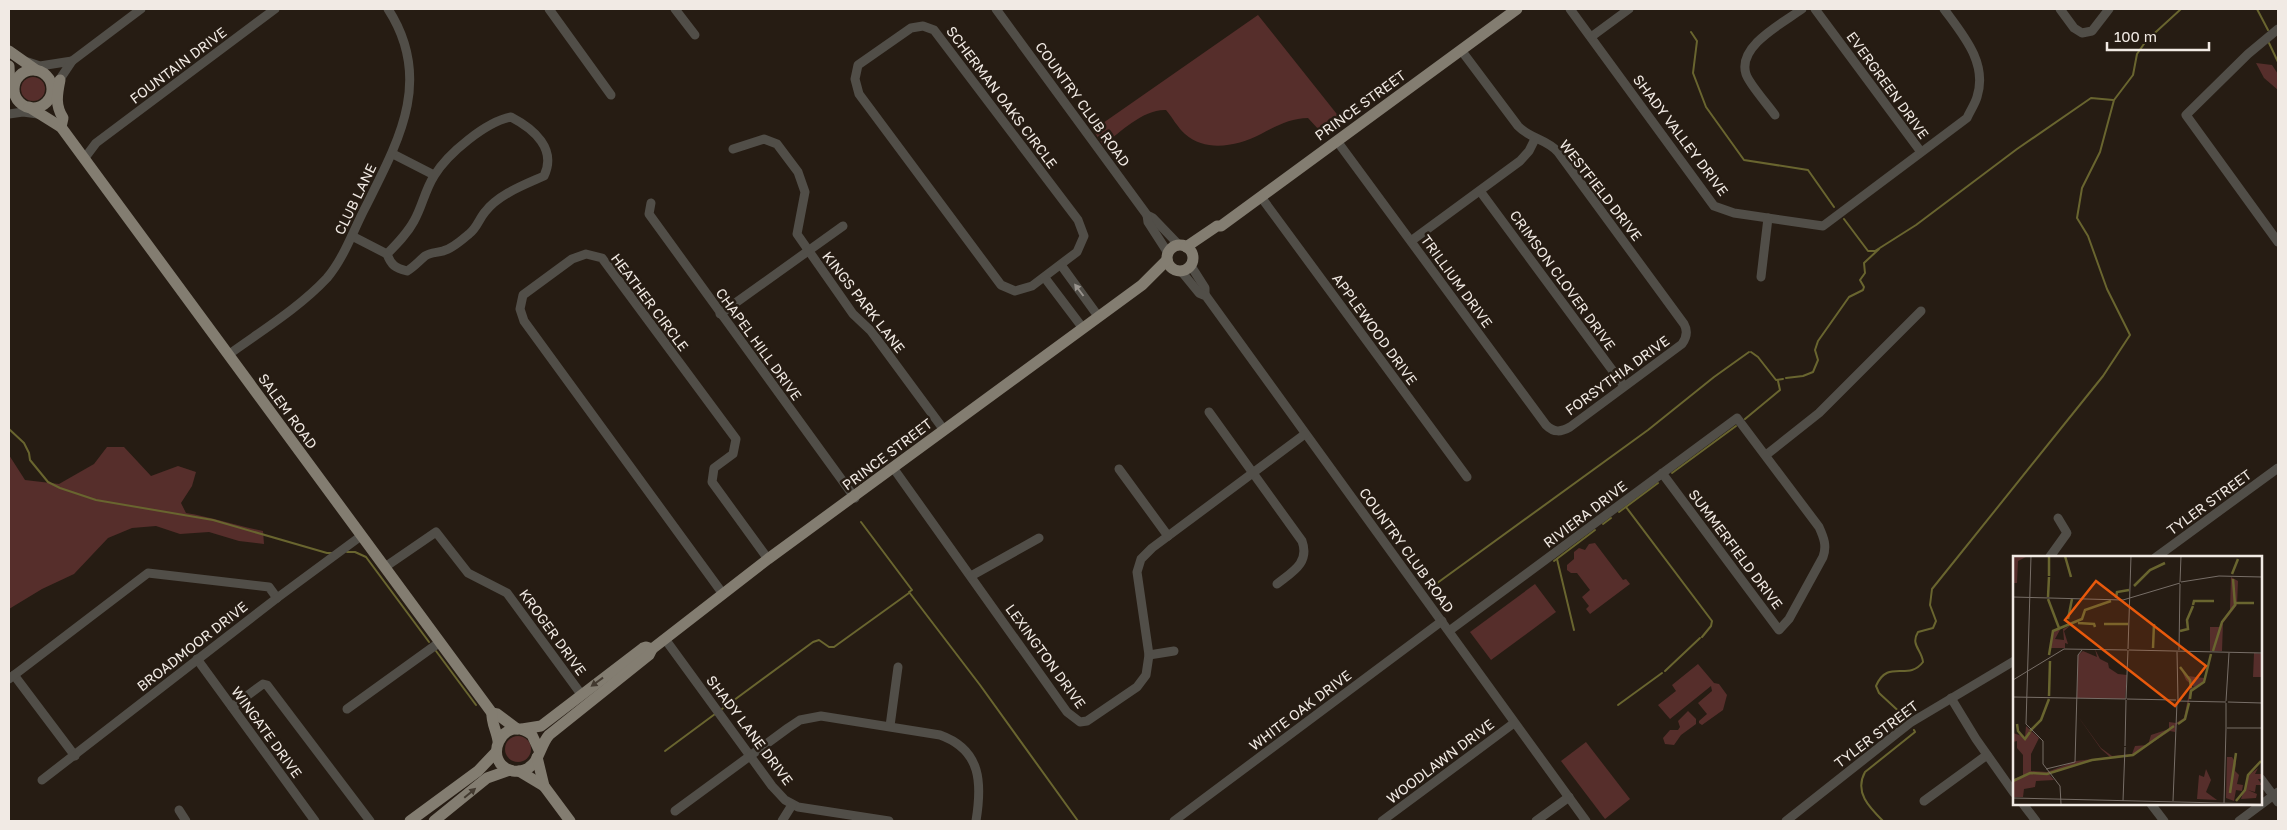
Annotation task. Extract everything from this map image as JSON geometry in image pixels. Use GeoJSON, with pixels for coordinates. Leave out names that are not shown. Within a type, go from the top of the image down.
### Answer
{"type":"FeatureCollection","features":[{"type":"Feature","properties":{"kind":"main road","name":"PRINCE STREET"},"geometry":{"type":"LineString","coordinates":[[519,729],[541,726],[581,694],[647,648],[665,638],[1082,327],[1142,285],[1148,285],[1217,226],[1221,226],[1260,198],[1517,9]]}},
{"type":"Feature","properties":{"kind":"main road"},"geometry":{"type":"LineString","coordinates":[[9,51],[50,80],[51,93],[42,105],[31,109],[16,96],[12,88],[9,66]]}},
{"type":"Feature","properties":{"kind":"main road"},"geometry":{"type":"LineString","coordinates":[[9,58],[15,70],[12,88]]}},
{"type":"Feature","properties":{"kind":"main road"},"geometry":{"type":"LineString","coordinates":[[12,88],[24,72],[37,70]]}},
{"type":"Feature","properties":{"kind":"main road"},"geometry":{"type":"LineString","coordinates":[[60,80],[56,97],[58,110],[63,118],[61,124]]}},
{"type":"Feature","properties":{"kind":"main road","name":"SALEM ROAD"},"geometry":{"type":"LineString","coordinates":[[51,93],[52,107],[76,148],[492,713],[497,731],[497,747]]}},
{"type":"Feature","properties":{"kind":"main road","name":"SALEM ROAD"},"geometry":{"type":"LineString","coordinates":[[31,109],[61,124]]}},
{"type":"Feature","properties":{"kind":"main road","name":"PRINCE STREET"},"geometry":{"type":"LineString","coordinates":[[538,754],[549,735],[616,682],[619,674],[641,658],[647,648]]}},
{"type":"Feature","properties":{"kind":"main road","name":"SALEM ROAD"},"geometry":{"type":"LineString","coordinates":[[492,713],[497,714],[519,729]]}},
{"type":"Feature","properties":{"kind":"main road"},"geometry":{"type":"LineString","coordinates":[[410,821],[484,766],[506,732],[519,729],[532,735],[544,786]]}},
{"type":"Feature","properties":{"kind":"main road"},"geometry":{"type":"LineString","coordinates":[[497,747],[500,763],[544,786],[570,821]]}},
{"type":"Feature","properties":{"kind":"main road"},"geometry":{"type":"LineString","coordinates":[[434,821],[488,778],[530,766],[538,754]]}},
{"type":"Feature","properties":{"kind":"main road"},"geometry":{"type":"LineString","coordinates":[[422,821],[446,801],[448,793]]}},
{"type":"Feature","properties":{"kind":"street"},"geometry":{"type":"LineString","coordinates":[[37,70],[51,70],[69,61],[141,9]]}},
{"type":"Feature","properties":{"kind":"street","name":"FOUNTAIN DRIVE"},"geometry":{"type":"LineString","coordinates":[[84,159],[96,143],[275,9]]}},
{"type":"Feature","properties":{"kind":"street","name":"CLUB LANE"},"geometry":{"type":"LineString","coordinates":[[228,355],[310,294],[328,277],[352,236],[393,154],[409,105],[410,88],[406,47],[388,9]]}},
{"type":"Feature","properties":{"kind":"street"},"geometry":{"type":"LineString","coordinates":[[549,9],[611,95]]}},
{"type":"Feature","properties":{"kind":"street"},"geometry":{"type":"LineString","coordinates":[[676,9],[695,35]]}},
{"type":"Feature","properties":{"kind":"street","name":"COUNTRY CLUB ROAD"},"geometry":{"type":"LineString","coordinates":[[996,9],[1147,215],[1153,218],[1180,258],[1199,293],[1205,295],[1586,821]]}},
{"type":"Feature","properties":{"kind":"street","name":"SHADY VALLEY DRIVE"},"geometry":{"type":"LineString","coordinates":[[1570,9],[1714,206],[1734,213],[1823,226],[1921,152]]}},
{"type":"Feature","properties":{"kind":"street"},"geometry":{"type":"LineString","coordinates":[[1591,37],[1629,9]]}},
{"type":"Feature","properties":{"kind":"street"},"geometry":{"type":"LineString","coordinates":[[1775,115],[1746,75],[1745,59],[1754,44],[1802,9]]}},
{"type":"Feature","properties":{"kind":"street","name":"EVERGREEN DRIVE"},"geometry":{"type":"LineString","coordinates":[[1815,9],[1921,152]]}},
{"type":"Feature","properties":{"kind":"street"},"geometry":{"type":"LineString","coordinates":[[1921,152],[1967,118],[1977,97],[1981,73],[1970,44],[1944,9]]}},
{"type":"Feature","properties":{"kind":"street"},"geometry":{"type":"LineString","coordinates":[[2060,9],[2074,28],[2082,34],[2092,31],[2109,9]]}},
{"type":"Feature","properties":{"kind":"street","name":"SCHERMAN OAKS CIRCLE"},"geometry":{"type":"LineString","coordinates":[[923,26],[934,30],[1078,220],[1084,236],[1077,252],[1045,278],[1032,286],[1015,291],[1001,285],[859,94],[855,79],[858,65],[911,28],[923,26]]}},
{"type":"Feature","properties":{"kind":"street"},"geometry":{"type":"LineString","coordinates":[[2278,29],[2248,54],[2186,115],[2278,242]]}},
{"type":"Feature","properties":{"kind":"street","name":"WESTFIELD DRIVE"},"geometry":{"type":"LineString","coordinates":[[1461,50],[1518,126],[1535,139],[1550,145],[1558,152],[1684,324],[1687,335]]}},
{"type":"Feature","properties":{"kind":"street"},"geometry":{"type":"LineString","coordinates":[[23,61],[40,66],[69,61]]}},
{"type":"Feature","properties":{"kind":"street"},"geometry":{"type":"LineString","coordinates":[[51,93],[69,61]]}},
{"type":"Feature","properties":{"kind":"street"},"geometry":{"type":"LineString","coordinates":[[9,110],[31,109]]}},
{"type":"Feature","properties":{"kind":"street"},"geometry":{"type":"LineString","coordinates":[[9,114],[31,109]]}},
{"type":"Feature","properties":{"kind":"street"},"geometry":{"type":"LineString","coordinates":[[352,236],[387,254],[390,262],[396,269],[407,271],[432,253],[444,251],[472,232],[485,211],[522,184],[544,176],[549,166],[549,154],[542,142],[512,117],[500,119],[484,129],[465,144],[434,175],[414,222],[404,237],[387,254]]}},
{"type":"Feature","properties":{"kind":"street","name":"KINGS PARK LANE"},"geometry":{"type":"LineString","coordinates":[[734,149],[764,139],[777,144],[798,172],[804,192],[797,234],[807,251],[853,314],[871,331],[944,430]]}},
{"type":"Feature","properties":{"kind":"street"},"geometry":{"type":"LineString","coordinates":[[1411,241],[1525,157],[1535,139]]}},
{"type":"Feature","properties":{"kind":"street","name":"TRILLIUM DRIVE"},"geometry":{"type":"LineString","coordinates":[[1338,141],[1546,426],[1552,430],[1559,431]]}},
{"type":"Feature","properties":{"kind":"street","name":"FOUNTAIN DRIVE"},"geometry":{"type":"LineString","coordinates":[[76,148],[96,143]]}},
{"type":"Feature","properties":{"kind":"street"},"geometry":{"type":"LineString","coordinates":[[393,154],[434,175]]}},
{"type":"Feature","properties":{"kind":"street","name":"CRIMSON CLOVER DRIVE"},"geometry":{"type":"LineString","coordinates":[[1480,190],[1624,386]]}},
{"type":"Feature","properties":{"kind":"street","name":"APPLEWOOD DRIVE"},"geometry":{"type":"LineString","coordinates":[[1260,198],[1467,477]]}},
{"type":"Feature","properties":{"kind":"street","name":"CHAPEL HILL DRIVE"},"geometry":{"type":"LineString","coordinates":[[651,203],[650,214],[720,314],[855,498]]}},
{"type":"Feature","properties":{"kind":"street","name":"COUNTRY CLUB ROAD"},"geometry":{"type":"LineString","coordinates":[[1147,215],[1148,222],[1180,258]]}},
{"type":"Feature","properties":{"kind":"street"},"geometry":{"type":"LineString","coordinates":[[1761,277],[1768,218]]}},
{"type":"Feature","properties":{"kind":"street"},"geometry":{"type":"LineString","coordinates":[[720,314],[843,226]]}},
{"type":"Feature","properties":{"kind":"street","name":"HEATHER CIRCLE"},"geometry":{"type":"LineString","coordinates":[[724,594],[524,321],[520,309],[523,295],[572,259],[586,254],[602,258],[736,439],[733,454],[714,468],[712,482],[768,560]]}},
{"type":"Feature","properties":{"kind":"street"},"geometry":{"type":"LineString","coordinates":[[1060,265],[1098,316]]}},
{"type":"Feature","properties":{"kind":"street"},"geometry":{"type":"LineString","coordinates":[[1045,278],[1082,327]]}},
{"type":"Feature","properties":{"kind":"street"},"geometry":{"type":"LineString","coordinates":[[1766,455],[1819,413],[1921,311]]}},
{"type":"Feature","properties":{"kind":"street","name":"FORSYTHIA DRIVE"},"geometry":{"type":"LineString","coordinates":[[1559,431],[1570,426],[1682,344],[1687,335]]}},
{"type":"Feature","properties":{"kind":"street"},"geometry":{"type":"LineString","coordinates":[[1208,412],[1253,472],[1304,547],[1303,561],[1298,568],[1277,584]]}},
{"type":"Feature","properties":{"kind":"street","name":"SUMMERFIELD DRIVE"},"geometry":{"type":"LineString","coordinates":[[1662,473],[1779,630],[1793,611],[1826,549],[1819,527],[1738,418]]}},
{"type":"Feature","properties":{"kind":"street","name":"RIVIERA DRIVE"},"geometry":{"type":"LineString","coordinates":[[1449,632],[1738,418]]}},
{"type":"Feature","properties":{"kind":"street","name":"LEXINGTON DRIVE"},"geometry":{"type":"LineString","coordinates":[[894,469],[1067,712],[1080,722],[1093,719],[1137,687],[1146,675],[1149,654],[1138,580],[1138,564],[1145,554],[1305,434]]}},
{"type":"Feature","properties":{"kind":"street","name":"TYLER STREET"},"geometry":{"type":"LineString","coordinates":[[2158,556],[2278,468]]}},
{"type":"Feature","properties":{"kind":"street"},"geometry":{"type":"LineString","coordinates":[[1119,469],[1168,536]]}},
{"type":"Feature","properties":{"kind":"street"},"geometry":{"type":"LineString","coordinates":[[2050,556],[2067,533],[2058,518]]}},
{"type":"Feature","properties":{"kind":"street","name":"KROGER DRIVE"},"geometry":{"type":"LineString","coordinates":[[385,567],[436,532],[468,573],[507,593],[581,694]]}},
{"type":"Feature","properties":{"kind":"street","name":"BROADMOOR DRIVE"},"geometry":{"type":"LineString","coordinates":[[42,780],[197,659],[361,536]]}},
{"type":"Feature","properties":{"kind":"street"},"geometry":{"type":"LineString","coordinates":[[971,576],[1039,538]]}},
{"type":"Feature","properties":{"kind":"street"},"geometry":{"type":"LineString","coordinates":[[75,756],[11,677],[148,573],[269,588],[277,598]]}},
{"type":"Feature","properties":{"kind":"street","name":"WHITE OAK DRIVE"},"geometry":{"type":"LineString","coordinates":[[1174,821],[1442,621]]}},
{"type":"Feature","properties":{"kind":"street","name":"SHADY LANE DRIVE"},"geometry":{"type":"LineString","coordinates":[[665,638],[772,786],[792,805],[889,821]]}},
{"type":"Feature","properties":{"kind":"street"},"geometry":{"type":"LineString","coordinates":[[347,709],[440,642]]}},
{"type":"Feature","properties":{"kind":"street"},"geometry":{"type":"LineString","coordinates":[[1149,654],[1174,651]]}},
{"type":"Feature","properties":{"kind":"street","name":"WINGATE DRIVE"},"geometry":{"type":"LineString","coordinates":[[197,659],[315,821]]}},
{"type":"Feature","properties":{"kind":"street","name":"TYLER STREET"},"geometry":{"type":"LineString","coordinates":[[1786,821],[1895,734],[2013,662]]}},
{"type":"Feature","properties":{"kind":"street"},"geometry":{"type":"LineString","coordinates":[[890,726],[898,667]]}},
{"type":"Feature","properties":{"kind":"street"},"geometry":{"type":"LineString","coordinates":[[232,707],[263,684],[267,685],[370,821]]}},
{"type":"Feature","properties":{"kind":"street"},"geometry":{"type":"LineString","coordinates":[[1951,698],[2013,792]]}},
{"type":"Feature","properties":{"kind":"street"},"geometry":{"type":"LineString","coordinates":[[675,810],[800,720],[822,716],[890,726],[950,738],[964,750],[973,762],[980,784],[976,821]]}},
{"type":"Feature","properties":{"kind":"street","name":"WOODLAWN DRIVE"},"geometry":{"type":"LineString","coordinates":[[1382,821],[1514,723]]}},
{"type":"Feature","properties":{"kind":"street"},"geometry":{"type":"LineString","coordinates":[[1924,801],[1987,755]]}},
{"type":"Feature","properties":{"kind":"street"},"geometry":{"type":"LineString","coordinates":[[2239,821],[2277,797],[2262,779]]}},
{"type":"Feature","properties":{"kind":"street"},"geometry":{"type":"LineString","coordinates":[[1536,821],[1569,797]]}},
{"type":"Feature","properties":{"kind":"street"},"geometry":{"type":"LineString","coordinates":[[782,821],[792,805]]}},
{"type":"Feature","properties":{"kind":"street"},"geometry":{"type":"LineString","coordinates":[[2024,805],[2036,821]]}},
{"type":"Feature","properties":{"kind":"street"},"geometry":{"type":"LineString","coordinates":[[2152,805],[2164,821]]}},
{"type":"Feature","properties":{"kind":"street"},"geometry":{"type":"LineString","coordinates":[[179,810],[186,821]]}},
{"type":"Feature","properties":{"kind":"shaded area"},"geometry":{"type":"Polygon","coordinates":[[[1258,15],[1340,118],[1320,131],[1308,118],[1296,119],[1242,142],[1212,146],[1194,140],[1182,132],[1166,110],[1157,111],[1149,113],[1133,122],[1103,145],[1093,130],[1258,15]]]}},
{"type":"Feature","properties":{"kind":"shaded area"},"geometry":{"type":"Polygon","coordinates":[[[2256,63],[2272,65],[2278,74],[2278,90],[2264,78],[2256,63]]]}},
{"type":"Feature","properties":{"kind":"shaded area"},"geometry":{"type":"Polygon","coordinates":[[[33,77],[38,78],[44,84],[44,94],[38,100],[33,101],[28,100],[22,94],[21,89],[22,84],[28,78],[33,77]]]}},
{"type":"Feature","properties":{"kind":"shaded area"},"geometry":{"type":"Polygon","coordinates":[[[107,447],[124,447],[151,476],[178,466],[196,472],[192,486],[181,503],[186,513],[263,531],[264,544],[239,541],[209,532],[180,534],[156,526],[132,528],[108,538],[74,574],[42,589],[9,609],[9,455],[25,480],[59,484],[94,464],[107,447]]]}},
{"type":"Feature","properties":{"kind":"shaded area"},"geometry":{"type":"Polygon","coordinates":[[[1595,543],[1623,580],[1626,579],[1630,584],[1590,614],[1586,609],[1589,606],[1582,597],[1590,590],[1577,573],[1571,573],[1567,570],[1567,565],[1574,559],[1574,552],[1579,548],[1585,550],[1589,544],[1595,543]]]}},
{"type":"Feature","properties":{"kind":"shaded area"},"geometry":{"type":"Polygon","coordinates":[[[1535,584],[1556,612],[1491,660],[1470,632],[1535,584]]]}},
{"type":"Feature","properties":{"kind":"shaded area"},"geometry":{"type":"Polygon","coordinates":[[[1698,664],[1714,683],[1719,684],[1727,695],[1723,710],[1702,725],[1699,723],[1707,714],[1698,703],[1712,691],[1711,686],[1670,719],[1658,705],[1676,691],[1672,685],[1698,664]]]}},
{"type":"Feature","properties":{"kind":"shaded area"},"geometry":{"type":"Polygon","coordinates":[[[1688,711],[1696,719],[1696,724],[1681,735],[1674,745],[1665,744],[1663,738],[1670,730],[1678,730],[1680,727],[1678,721],[1688,711]]]}},
{"type":"Feature","properties":{"kind":"shaded area"},"geometry":{"type":"Polygon","coordinates":[[[518,736],[527,740],[531,749],[527,758],[518,762],[509,758],[505,749],[509,740],[518,736]]]}},
{"type":"Feature","properties":{"kind":"shaded area"},"geometry":{"type":"Polygon","coordinates":[[[1586,742],[1630,799],[1605,819],[1561,761],[1586,742]]]}},
{"type":"Feature","properties":{"kind":"waterway"},"geometry":{"type":"LineString","coordinates":[[1905,717],[1879,693],[1876,686],[1886,673],[1911,670],[1917,668],[1923,662],[1915,640],[1918,632],[1933,628],[1936,621],[1930,605],[1932,589],[2103,376],[2130,335],[2107,289],[2088,236],[2077,218],[2082,188],[2100,152],[2114,100],[2133,75],[2137,54],[2146,41],[2181,9]]}},
{"type":"Feature","properties":{"kind":"waterway"},"geometry":{"type":"LineString","coordinates":[[2257,9],[2268,30]]}},
{"type":"Feature","properties":{"kind":"waterway"},"geometry":{"type":"LineString","coordinates":[[1691,32],[1697,41],[1693,73],[1706,107],[1744,160],[1808,170],[1834,207]]}},
{"type":"Feature","properties":{"kind":"waterway"},"geometry":{"type":"LineString","coordinates":[[2269,43],[2278,62]]}},
{"type":"Feature","properties":{"kind":"waterway"},"geometry":{"type":"LineString","coordinates":[[1844,219],[1868,251],[1875,251],[1916,225],[2017,149],[2091,98],[2113,100]]}},
{"type":"Feature","properties":{"kind":"waterway"},"geometry":{"type":"LineString","coordinates":[[1786,378],[1803,376],[1813,372],[1818,360],[1815,350],[1818,341],[1849,297],[1863,290],[1864,287],[1860,280],[1865,273],[1864,263],[1879,249]]}},
{"type":"Feature","properties":{"kind":"waterway"},"geometry":{"type":"LineString","coordinates":[[1429,589],[1648,430],[1714,377],[1749,352]]}},
{"type":"Feature","properties":{"kind":"waterway"},"geometry":{"type":"LineString","coordinates":[[1751,352],[1758,357],[1776,380],[1783,379]]}},
{"type":"Feature","properties":{"kind":"waterway"},"geometry":{"type":"LineString","coordinates":[[1745,419],[1780,390],[1778,381]]}},
{"type":"Feature","properties":{"kind":"waterway"},"geometry":{"type":"LineString","coordinates":[[1672,473],[1736,426]]}},
{"type":"Feature","properties":{"kind":"waterway"},"geometry":{"type":"LineString","coordinates":[[9,429],[24,443],[30,460],[48,482],[60,488],[96,500],[213,520],[327,553],[333,553]]}},
{"type":"Feature","properties":{"kind":"waterway"},"geometry":{"type":"LineString","coordinates":[[1619,512],[1658,483]]}},
{"type":"Feature","properties":{"kind":"waterway"},"geometry":{"type":"LineString","coordinates":[[1626,507],[1712,621],[1711,626],[1702,637]]}},
{"type":"Feature","properties":{"kind":"waterway"},"geometry":{"type":"LineString","coordinates":[[1603,524],[1611,518]]}},
{"type":"Feature","properties":{"kind":"waterway"},"geometry":{"type":"LineString","coordinates":[[861,522],[912,590],[909,592],[980,685],[1078,821]]}},
{"type":"Feature","properties":{"kind":"waterway"},"geometry":{"type":"LineString","coordinates":[[1554,561],[1595,530]]}},
{"type":"Feature","properties":{"kind":"waterway"},"geometry":{"type":"LineString","coordinates":[[347,552],[355,552],[366,557],[429,642]]}},
{"type":"Feature","properties":{"kind":"waterway"},"geometry":{"type":"LineString","coordinates":[[1557,559],[1574,630]]}},
{"type":"Feature","properties":{"kind":"waterway"},"geometry":{"type":"LineString","coordinates":[[722,709],[813,642],[819,640],[829,647],[834,647],[909,593]]}},
{"type":"Feature","properties":{"kind":"waterway"},"geometry":{"type":"LineString","coordinates":[[1665,671],[1700,638]]}},
{"type":"Feature","properties":{"kind":"waterway"},"geometry":{"type":"LineString","coordinates":[[436,651],[476,705]]}},
{"type":"Feature","properties":{"kind":"waterway"},"geometry":{"type":"LineString","coordinates":[[1618,705],[1662,673]]}},
{"type":"Feature","properties":{"kind":"waterway"},"geometry":{"type":"LineString","coordinates":[[665,751],[715,714]]}},
{"type":"Feature","properties":{"kind":"waterway"},"geometry":{"type":"LineString","coordinates":[[1883,821],[1868,805],[1862,793],[1862,779],[1865,772],[1915,732],[1914,730]]}}]}
